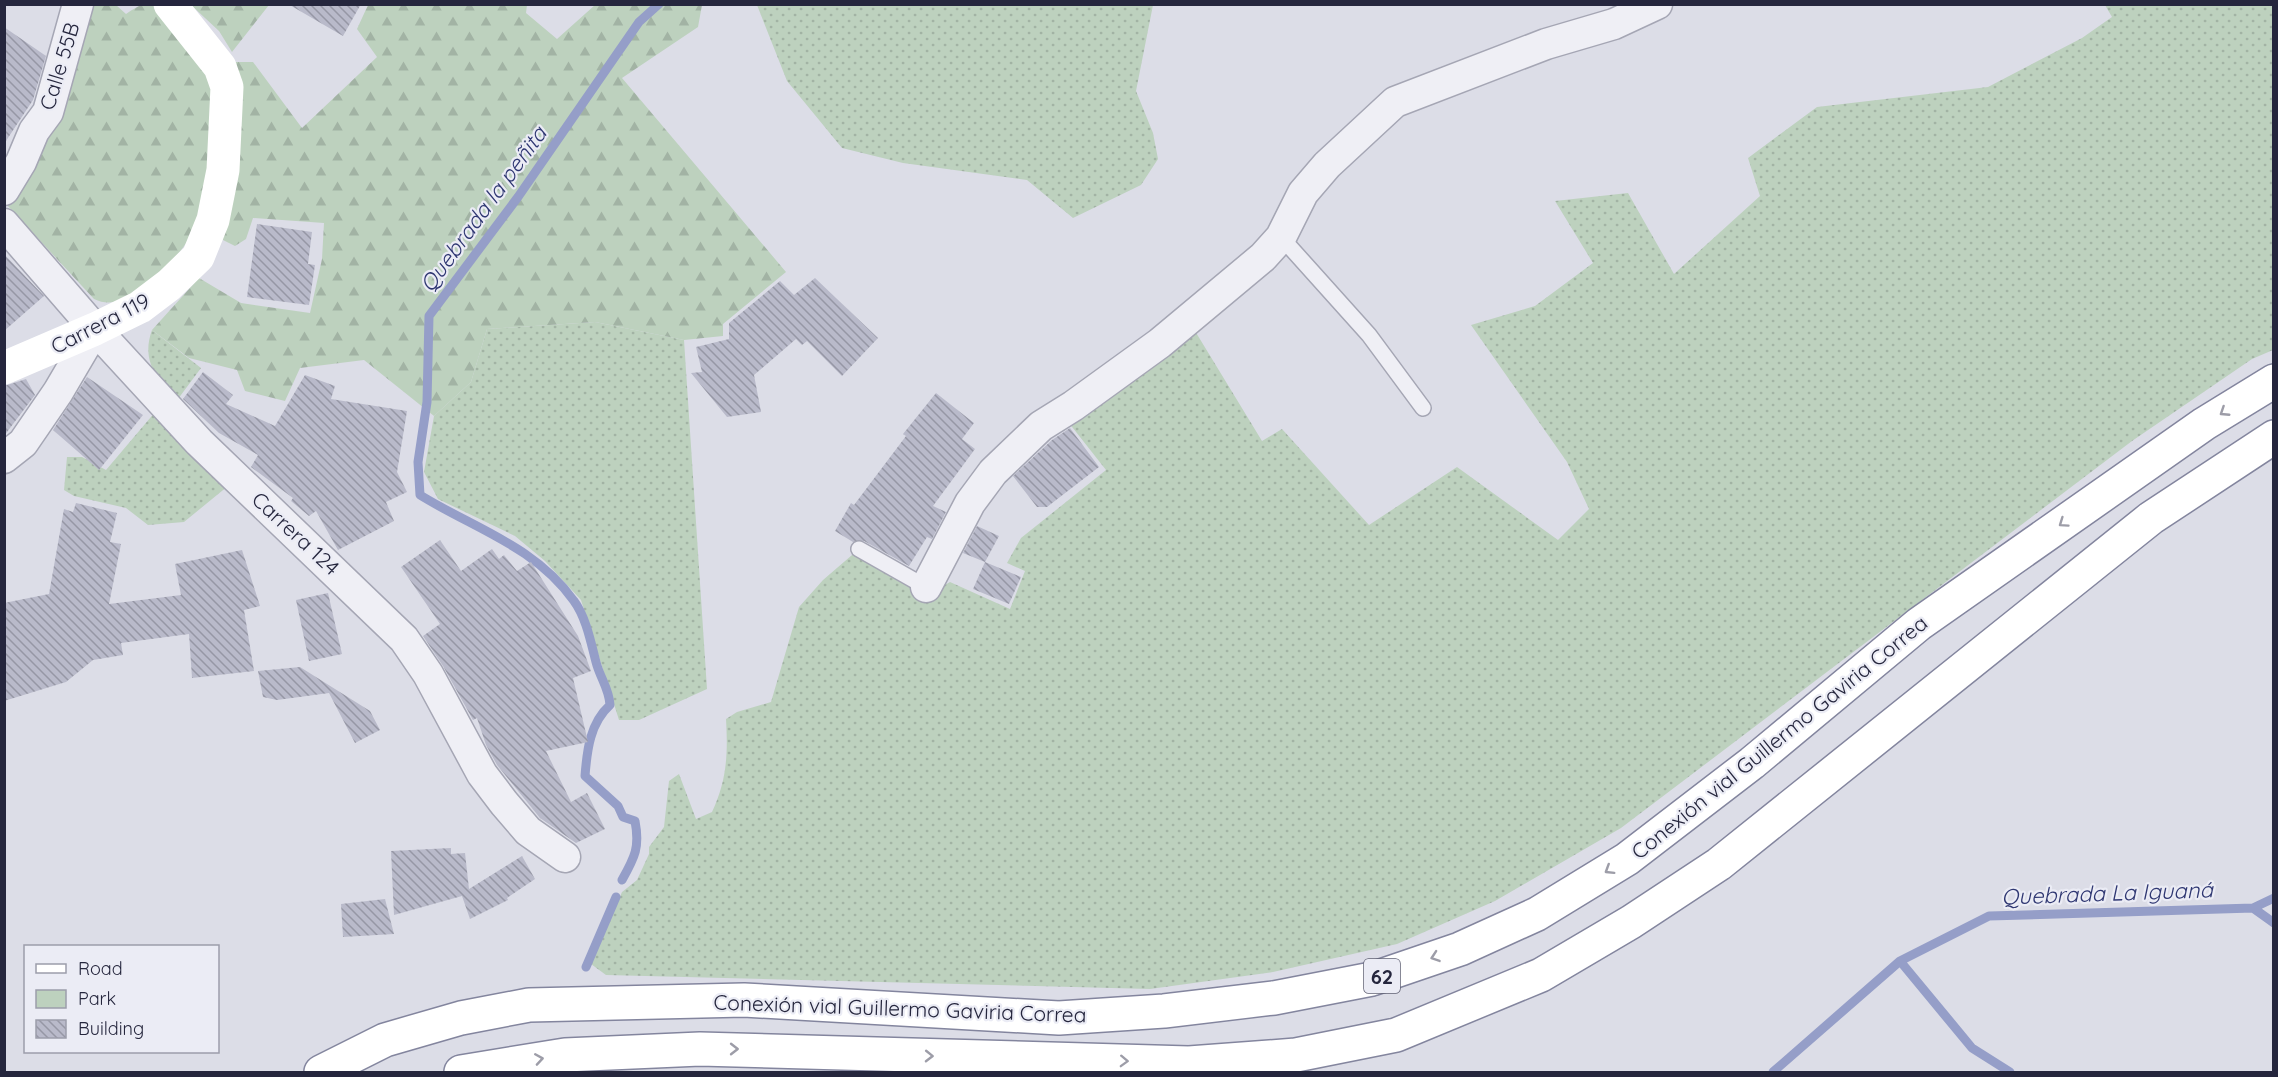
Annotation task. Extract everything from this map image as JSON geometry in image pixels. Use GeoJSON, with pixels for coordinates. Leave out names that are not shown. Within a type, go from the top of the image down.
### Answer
{"type":"FeatureCollection","features":[{"type":"Feature","properties":{"kind":"main road","name":"Carrera 119"},"geometry":{"type":"LineString","coordinates":[[4,368],[140,307],[169,285],[198,257],[213,220],[223,170],[226,87],[220,67],[170,4]]}},
{"type":"Feature","properties":{"kind":"main road","name":"Conexión vial Guillermo Gaviria Correa"},"geometry":{"type":"LineString","coordinates":[[321,1072],[385,1040],[461,1018],[529,1005],[744,1000],[1059,1018],[1140,1013],[1274,998],[1372,979],[1460,949],[1537,914],[1627,859],[1752,763],[1919,624],[2204,424],[2274,381]]}},
{"type":"Feature","properties":{"kind":"main road"},"geometry":{"type":"LineString","coordinates":[[461,1072],[565,1055],[700,1049],[1189,1063],[1296,1055],[1396,1035],[1541,975],[1631,922],[1719,864],[2151,518],[2274,437]]}},
{"type":"Feature","properties":{"kind":"street","name":"Calle 55B"},"geometry":{"type":"LineString","coordinates":[[4,190],[21,162],[34,131],[48,112],[78,4]]}},
{"type":"Feature","properties":{"kind":"street"},"geometry":{"type":"LineString","coordinates":[[926,587],[970,503],[993,472],[1030,435],[1160,343],[1263,257],[1281,237],[1303,193],[1327,165],[1395,102],[1546,44],[1614,24],[1657,4]]}},
{"type":"Feature","properties":{"kind":"street","name":"Carrera 124"},"geometry":{"type":"LineString","coordinates":[[4,224],[95,329],[199,442],[404,639],[428,674],[482,774],[504,803],[529,843],[565,857]]}},
{"type":"Feature","properties":{"kind":"street"},"geometry":{"type":"LineString","coordinates":[[4,458],[23,443],[58,392],[95,329]]}},
{"type":"Feature","properties":{"kind":"lane"},"geometry":{"type":"LineString","coordinates":[[1281,237],[1377,344],[1424,408]]}},
{"type":"Feature","properties":{"kind":"lane"},"geometry":{"type":"LineString","coordinates":[[859,549],[926,587]]}},
{"type":"Feature","properties":{"kind":"green space"},"geometry":{"type":"Polygon","coordinates":[[[147,4],[162,11],[179,29],[195,53],[207,75],[212,95],[209,169],[200,216],[191,236],[171,261],[141,288],[122,300],[108,303],[94,299],[7,205],[39,134],[86,5],[116,5],[126,14],[147,4]]]}},
{"type":"Feature","properties":{"kind":"green space"},"geometry":{"type":"Polygon","coordinates":[[[191,5],[269,5],[232,52],[219,31],[191,5]]]}},
{"type":"Feature","properties":{"kind":"green space"},"geometry":{"type":"Polygon","coordinates":[[[368,5],[527,5],[526,13],[557,39],[595,5],[702,5],[698,27],[622,78],[786,272],[723,324],[723,336],[684,340],[595,322],[487,329],[471,382],[434,416],[364,360],[300,368],[285,401],[245,391],[237,370],[189,358],[152,330],[199,278],[241,303],[310,313],[322,259],[324,223],[253,218],[246,239],[235,246],[223,240],[222,227],[235,62],[253,62],[302,128],[377,57],[357,29],[368,5]]]}},
{"type":"Feature","properties":{"kind":"green space"},"geometry":{"type":"Polygon","coordinates":[[[757,5],[1153,5],[1136,91],[1153,133],[1158,159],[1141,185],[1073,218],[1027,180],[903,163],[842,148],[787,81],[757,5]]]}},
{"type":"Feature","properties":{"kind":"green space"},"geometry":{"type":"Polygon","coordinates":[[[2105,5],[2273,5],[2273,350],[2252,359],[2132,441],[1621,828],[1495,901],[1397,944],[1273,972],[1150,989],[606,975],[591,964],[622,892],[637,880],[649,854],[649,847],[664,827],[669,781],[679,774],[696,819],[712,812],[721,789],[725,767],[726,719],[737,712],[771,702],[799,607],[823,580],[859,549],[929,594],[950,582],[1010,609],[1025,571],[1007,563],[1021,538],[1106,470],[1065,418],[1195,331],[1262,441],[1282,429],[1369,525],[1457,467],[1558,540],[1589,509],[1567,462],[1471,325],[1535,306],[1593,263],[1555,201],[1628,193],[1674,274],[1760,196],[1748,158],[1817,107],[1988,87],[2082,38],[2112,17],[2105,5]]]}},
{"type":"Feature","properties":{"kind":"green space"},"geometry":{"type":"Polygon","coordinates":[[[595,322],[684,340],[707,689],[639,720],[619,720],[581,600],[545,561],[515,536],[438,499],[424,472],[434,416],[471,382],[487,329],[595,322]]]}},
{"type":"Feature","properties":{"kind":"green space"},"geometry":{"type":"Polygon","coordinates":[[[152,330],[201,368],[178,399],[157,377],[153,369],[148,351],[152,330]]]}},
{"type":"Feature","properties":{"kind":"green space"},"geometry":{"type":"Polygon","coordinates":[[[156,411],[228,486],[184,522],[148,525],[126,508],[74,496],[64,490],[67,457],[82,457],[106,470],[156,411]]]}},
{"type":"Feature","properties":{"kind":"building"},"geometry":{"type":"Polygon","coordinates":[[[288,4],[361,4],[343,36],[288,4]]]}},
{"type":"Feature","properties":{"kind":"building"},"geometry":{"type":"Polygon","coordinates":[[[4,27],[46,56],[33,100],[4,144],[4,27]]]}},
{"type":"Feature","properties":{"kind":"building"},"geometry":{"type":"Polygon","coordinates":[[[257,224],[312,232],[308,264],[315,265],[309,305],[247,297],[257,224]]]}},
{"type":"Feature","properties":{"kind":"building"},"geometry":{"type":"Polygon","coordinates":[[[4,254],[44,296],[4,331],[4,254]]]}},
{"type":"Feature","properties":{"kind":"building"},"geometry":{"type":"Polygon","coordinates":[[[815,278],[878,338],[842,376],[807,341],[802,345],[796,339],[754,375],[761,412],[727,417],[691,373],[702,372],[696,347],[729,339],[729,323],[780,281],[794,295],[815,278]]]}},
{"type":"Feature","properties":{"kind":"building"},"geometry":{"type":"Polygon","coordinates":[[[203,372],[233,395],[226,404],[275,426],[305,375],[335,386],[331,399],[407,411],[397,472],[407,492],[386,502],[394,521],[338,550],[316,511],[309,516],[291,501],[293,498],[251,467],[258,455],[219,433],[183,399],[203,372]]]}},
{"type":"Feature","properties":{"kind":"building"},"geometry":{"type":"Polygon","coordinates":[[[87,377],[143,415],[99,470],[53,430],[87,377]]]}},
{"type":"Feature","properties":{"kind":"building"},"geometry":{"type":"Polygon","coordinates":[[[26,379],[35,395],[4,436],[4,386],[26,379]]]}},
{"type":"Feature","properties":{"kind":"building"},"geometry":{"type":"Polygon","coordinates":[[[936,393],[974,423],[962,439],[975,449],[933,506],[946,512],[932,539],[927,537],[909,566],[864,541],[853,542],[835,531],[851,503],[854,505],[906,436],[903,434],[936,393]]]}},
{"type":"Feature","properties":{"kind":"building"},"geometry":{"type":"Polygon","coordinates":[[[1070,428],[1099,467],[1047,507],[1037,507],[1013,476],[1052,440],[1070,428]]]}},
{"type":"Feature","properties":{"kind":"building"},"geometry":{"type":"Polygon","coordinates":[[[76,503],[117,513],[110,542],[121,544],[109,604],[181,595],[175,564],[242,550],[260,606],[244,610],[254,671],[192,678],[189,634],[121,643],[123,655],[93,660],[66,682],[4,701],[4,603],[49,594],[64,509],[73,512],[76,503]]]}},
{"type":"Feature","properties":{"kind":"building"},"geometry":{"type":"Polygon","coordinates":[[[977,526],[999,536],[985,562],[963,553],[977,526]]]}},
{"type":"Feature","properties":{"kind":"building"},"geometry":{"type":"Polygon","coordinates":[[[440,540],[461,571],[492,549],[499,559],[504,555],[517,571],[531,562],[578,636],[591,671],[573,678],[588,742],[546,751],[571,802],[587,793],[605,829],[576,843],[540,818],[497,765],[486,745],[477,718],[473,720],[443,666],[423,636],[440,624],[401,567],[440,540]]]}},
{"type":"Feature","properties":{"kind":"building"},"geometry":{"type":"Polygon","coordinates":[[[985,562],[1021,577],[1009,604],[973,589],[985,562]]]}},
{"type":"Feature","properties":{"kind":"building"},"geometry":{"type":"Polygon","coordinates":[[[328,593],[342,654],[309,661],[296,600],[328,593]]]}},
{"type":"Feature","properties":{"kind":"building"},"geometry":{"type":"Polygon","coordinates":[[[300,667],[370,711],[380,730],[355,743],[329,693],[277,700],[263,697],[258,671],[300,667]]]}},
{"type":"Feature","properties":{"kind":"building"},"geometry":{"type":"Polygon","coordinates":[[[451,848],[451,854],[465,853],[469,889],[522,856],[535,879],[507,898],[508,900],[470,919],[462,896],[394,915],[391,851],[451,848]]]}},
{"type":"Feature","properties":{"kind":"building"},"geometry":{"type":"Polygon","coordinates":[[[385,899],[394,934],[343,937],[341,904],[385,899]]]}},
{"type":"Feature","properties":{"kind":"waterway","name":"Quebrada la peñita"},"geometry":{"type":"LineString","coordinates":[[622,880],[637,845],[635,821],[623,817],[618,806],[585,776],[594,729],[603,712],[610,705],[582,615],[558,582],[523,552],[420,495],[418,462],[427,402],[429,316],[518,197],[639,22],[659,4]]}},
{"type":"Feature","properties":{"kind":"waterway","name":"Quebrada la peñita"},"geometry":{"type":"LineString","coordinates":[[586,967],[616,897]]}},
{"type":"Feature","properties":{"kind":"waterway"},"geometry":{"type":"LineString","coordinates":[[2253,908],[2274,898]]}},
{"type":"Feature","properties":{"kind":"waterway","name":"Quebrada La Iguaná"},"geometry":{"type":"LineString","coordinates":[[1773,1072],[1900,961],[1989,916],[2253,908],[2274,923]]}},
{"type":"Feature","properties":{"kind":"waterway"},"geometry":{"type":"LineString","coordinates":[[1900,961],[1972,1048],[2010,1072]]}}]}
